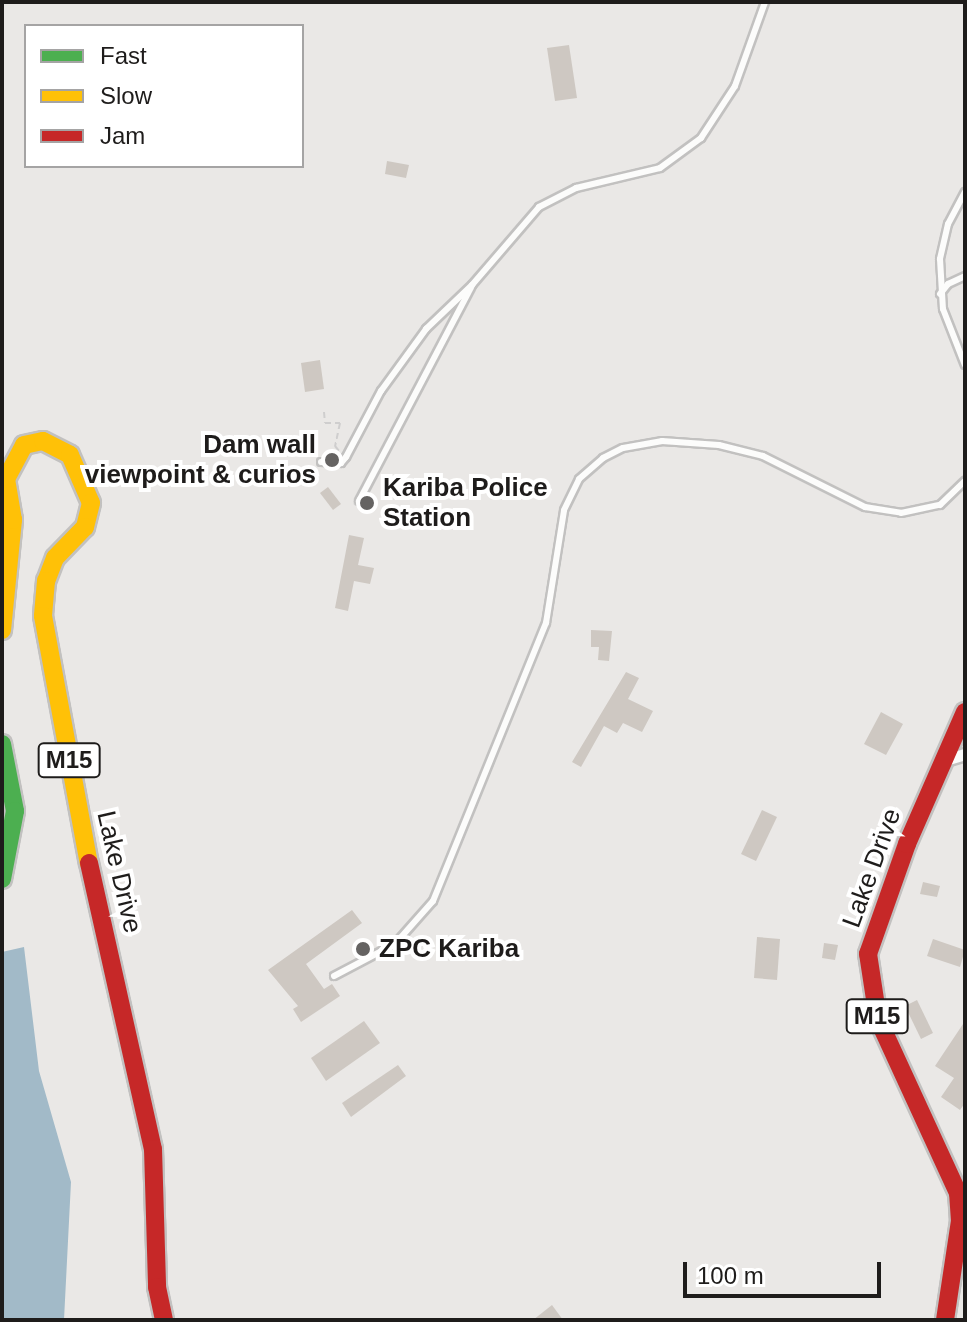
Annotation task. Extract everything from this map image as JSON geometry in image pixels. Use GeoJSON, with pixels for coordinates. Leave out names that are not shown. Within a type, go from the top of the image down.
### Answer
{"type":"FeatureCollection","features":[{"type":"Feature","properties":{"kind":"main road","name":"Lake Drive"},"geometry":{"type":"LineString","coordinates":[[2,630],[13,520],[6,479],[24,445],[43,441],[70,455],[85,480],[91,503],[85,527],[71,536],[55,558],[46,581],[43,616],[85,845],[153,1149],[157,1287],[164,1320]]}},
{"type":"Feature","properties":{"kind":"main road","name":"Lake Drive"},"geometry":{"type":"LineString","coordinates":[[945,1320],[960,1221],[958,1193],[878,1019],[868,954],[942,762],[965,712]]}},
{"type":"Feature","properties":{"kind":"main road","name":"M15"},"geometry":{"type":"LineString","coordinates":[[2,744],[15,811],[2,879]]}},
{"type":"Feature","properties":{"kind":"street"},"geometry":{"type":"LineString","coordinates":[[942,762],[965,754]]}},
{"type":"Feature","properties":{"kind":"lane"},"geometry":{"type":"LineString","coordinates":[[321,462],[341,463],[381,391],[426,329],[472,285],[539,207],[576,188],[660,168],[701,138],[735,86],[765,2]]}},
{"type":"Feature","properties":{"kind":"lane"},"geometry":{"type":"LineString","coordinates":[[965,192],[948,224],[940,259],[940,294],[965,365]]}},
{"type":"Feature","properties":{"kind":"lane"},"geometry":{"type":"LineString","coordinates":[[940,294],[948,284],[965,276]]}},
{"type":"Feature","properties":{"kind":"lane"},"geometry":{"type":"LineString","coordinates":[[359,501],[472,285]]}},
{"type":"Feature","properties":{"kind":"lane"},"geometry":{"type":"LineString","coordinates":[[334,976],[395,944],[433,901],[546,623],[564,510],[579,479],[603,458],[623,448],[662,441],[719,445],[763,456],[865,507],[901,513],[940,505],[965,481]]}},
{"type":"Feature","properties":{"kind":"path"},"geometry":{"type":"LineString","coordinates":[[324,412],[325,423],[340,423],[335,446],[341,463]]}},
{"type":"Feature","properties":{"kind":"water"},"geometry":{"type":"Polygon","coordinates":[[[24,947],[39,1071],[71,1182],[64,1320],[2,1320],[2,952],[24,947]]]}},
{"type":"Feature","properties":{"kind":"building"},"geometry":{"type":"Polygon","coordinates":[[[569,45],[577,98],[555,101],[547,48],[569,45]]]}},
{"type":"Feature","properties":{"kind":"building"},"geometry":{"type":"Polygon","coordinates":[[[387,161],[409,165],[406,178],[385,174],[387,161]]]}},
{"type":"Feature","properties":{"kind":"building"},"geometry":{"type":"Polygon","coordinates":[[[320,360],[324,389],[305,392],[301,363],[320,360]]]}},
{"type":"Feature","properties":{"kind":"building"},"geometry":{"type":"Polygon","coordinates":[[[328,487],[341,504],[333,510],[320,493],[328,487]]]}},
{"type":"Feature","properties":{"kind":"building"},"geometry":{"type":"Polygon","coordinates":[[[349,535],[364,538],[358,565],[374,568],[370,584],[354,581],[348,611],[335,608],[349,535]]]}},
{"type":"Feature","properties":{"kind":"building"},"geometry":{"type":"Polygon","coordinates":[[[591,630],[612,631],[609,661],[598,660],[599,647],[591,647],[591,630]]]}},
{"type":"Feature","properties":{"kind":"building"},"geometry":{"type":"Polygon","coordinates":[[[626,672],[639,678],[628,699],[653,711],[642,732],[623,723],[617,733],[604,726],[581,767],[572,762],[626,672]]]}},
{"type":"Feature","properties":{"kind":"building"},"geometry":{"type":"Polygon","coordinates":[[[881,712],[903,724],[886,755],[864,744],[881,712]]]}},
{"type":"Feature","properties":{"kind":"building"},"geometry":{"type":"Polygon","coordinates":[[[762,810],[777,817],[756,861],[741,854],[762,810]]]}},
{"type":"Feature","properties":{"kind":"building"},"geometry":{"type":"Polygon","coordinates":[[[923,882],[940,886],[937,897],[920,894],[923,882]]]}},
{"type":"Feature","properties":{"kind":"building"},"geometry":{"type":"Polygon","coordinates":[[[352,910],[362,923],[306,964],[324,989],[332,984],[340,996],[301,1022],[293,1009],[298,1006],[268,970],[352,910]]]}},
{"type":"Feature","properties":{"kind":"building"},"geometry":{"type":"Polygon","coordinates":[[[757,937],[780,939],[777,980],[754,978],[757,937]]]}},
{"type":"Feature","properties":{"kind":"building"},"geometry":{"type":"Polygon","coordinates":[[[933,939],[965,950],[960,967],[927,956],[933,939]]]}},
{"type":"Feature","properties":{"kind":"building"},"geometry":{"type":"Polygon","coordinates":[[[824,943],[838,945],[835,960],[822,958],[824,943]]]}},
{"type":"Feature","properties":{"kind":"building"},"geometry":{"type":"Polygon","coordinates":[[[917,1000],[933,1033],[921,1039],[905,1006],[917,1000]]]}},
{"type":"Feature","properties":{"kind":"building"},"geometry":{"type":"Polygon","coordinates":[[[364,1021],[380,1043],[326,1081],[311,1058],[364,1021]]]}},
{"type":"Feature","properties":{"kind":"building"},"geometry":{"type":"Polygon","coordinates":[[[965,1021],[965,1103],[960,1110],[941,1097],[954,1078],[935,1066],[965,1021]]]}},
{"type":"Feature","properties":{"kind":"building"},"geometry":{"type":"Polygon","coordinates":[[[398,1065],[406,1076],[351,1117],[342,1103],[398,1065]]]}},
{"type":"Feature","properties":{"kind":"building"},"geometry":{"type":"Polygon","coordinates":[[[552,1305],[563,1320],[533,1320],[552,1305]]]}},
{"type":"Feature","properties":{"kind":"traffic: fast"},"geometry":{"type":"LineString","coordinates":[[2,744],[15,811],[2,879]]}},
{"type":"Feature","properties":{"kind":"traffic: slow"},"geometry":{"type":"LineString","coordinates":[[2,630],[13,520],[6,479],[24,445],[43,441],[70,455],[91,503],[85,527],[55,558],[46,581],[43,616],[89,863]]}},
{"type":"Feature","properties":{"kind":"traffic: jam"},"geometry":{"type":"LineString","coordinates":[[945,1320],[960,1221],[958,1193],[878,1019],[868,954],[907,844],[965,712]]}},
{"type":"Feature","properties":{"kind":"traffic: jam"},"geometry":{"type":"LineString","coordinates":[[89,863],[153,1149],[157,1287],[164,1320]]}},
{"type":"Feature","properties":{"kind":"place","name":"Dam wall viewpoint & curios"},"geometry":{"type":"Point","coordinates":[332,460]}},
{"type":"Feature","properties":{"kind":"place","name":"Kariba Police Station"},"geometry":{"type":"Point","coordinates":[367,503]}},
{"type":"Feature","properties":{"kind":"place","name":"ZPC Kariba"},"geometry":{"type":"Point","coordinates":[363,949]}}]}
